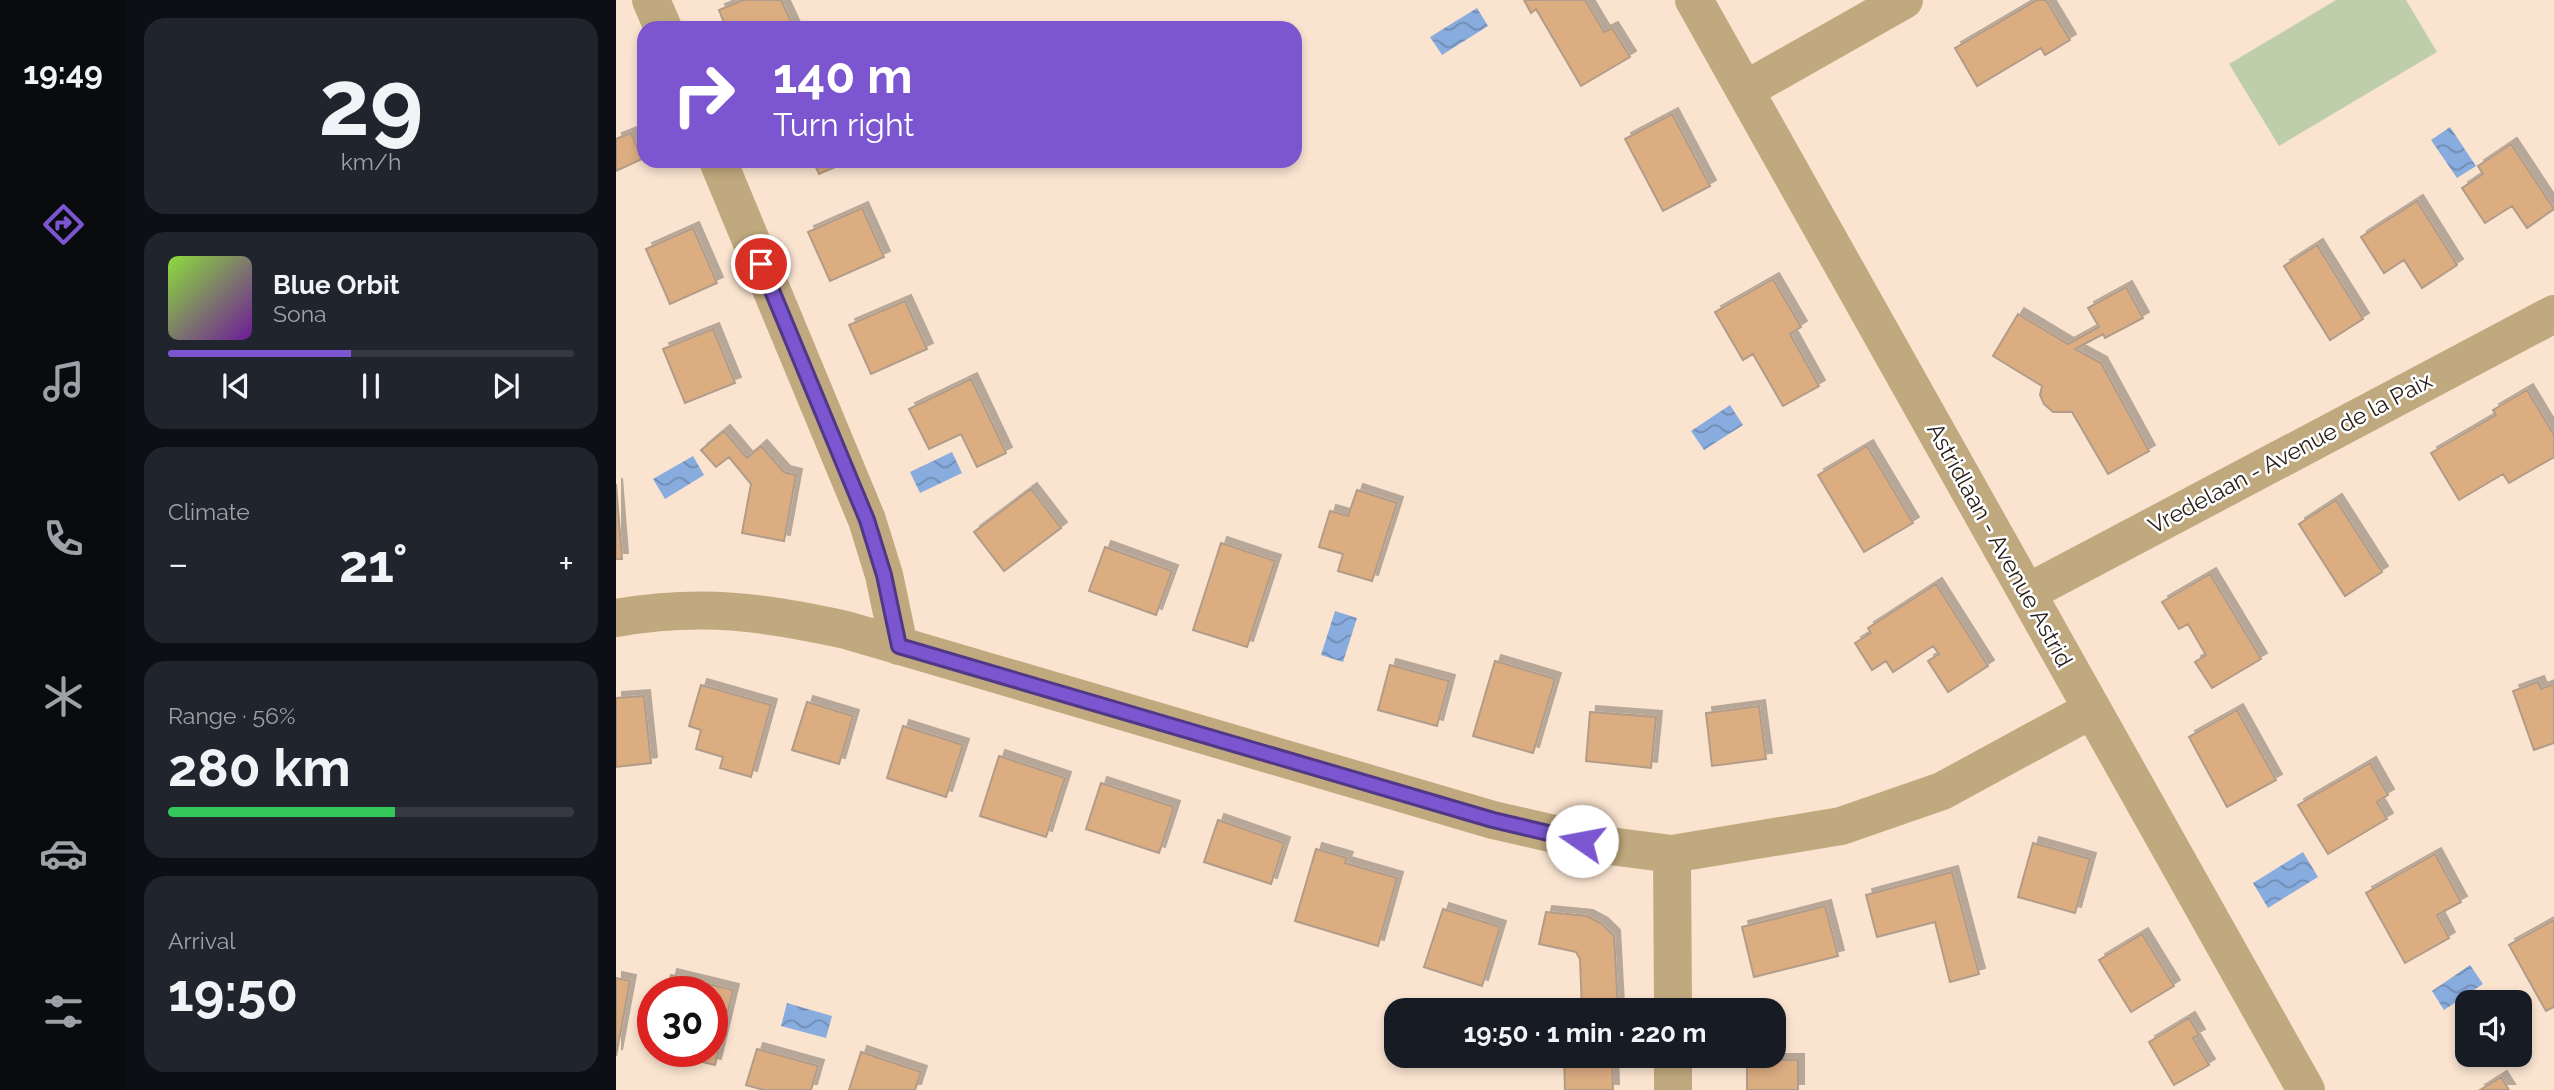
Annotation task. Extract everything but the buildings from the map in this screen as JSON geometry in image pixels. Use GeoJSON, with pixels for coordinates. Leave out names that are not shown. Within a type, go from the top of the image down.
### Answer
{"type":"FeatureCollection","features":[{"type":"Feature","properties":{"kind":"street"},"geometry":{"type":"LineString","coordinates":[[651,0],[660,21]]}},
{"type":"Feature","properties":{"kind":"street","name":"Astridlaan - Avenue Astrid"},"geometry":{"type":"LineString","coordinates":[[1694,0],[2306,1090]]}},
{"type":"Feature","properties":{"kind":"street"},"geometry":{"type":"LineString","coordinates":[[1745,90],[1904,0]]}},
{"type":"Feature","properties":{"kind":"street"},"geometry":{"type":"LineString","coordinates":[[721,168],[867,520],[884,575],[899,646]]}},
{"type":"Feature","properties":{"kind":"street","name":"Vredelaan - Avenue de la Paix"},"geometry":{"type":"LineString","coordinates":[[2027,593],[2554,314]]}},
{"type":"Feature","properties":{"kind":"street"},"geometry":{"type":"LineString","coordinates":[[616,618],[699,609],[768,613],[846,630],[1493,820],[1602,845],[1672,854],[1841,826],[1917,800],[1942,791],[2091,709]]}},
{"type":"Feature","properties":{"kind":"street"},"geometry":{"type":"LineString","coordinates":[[1672,854],[1673,998]]}},
{"type":"Feature","properties":{"kind":"street"},"geometry":{"type":"LineString","coordinates":[[1673,1068],[1673,1090]]}},
{"type":"Feature","properties":{"kind":"green space"},"geometry":{"type":"Polygon","coordinates":[[[2336,0],[2406,0],[2437,52],[2279,146],[2229,64],[2336,0]]]}},
{"type":"Feature","properties":{"kind":"water"},"geometry":{"type":"Polygon","coordinates":[[[1477,8],[1488,26],[1442,55],[1430,37],[1477,8]]]}},
{"type":"Feature","properties":{"kind":"water"},"geometry":{"type":"Polygon","coordinates":[[[2450,127],[2476,166],[2457,178],[2431,140],[2450,127]]]}},
{"type":"Feature","properties":{"kind":"water"},"geometry":{"type":"Polygon","coordinates":[[[1730,405],[1743,425],[1704,450],[1691,431],[1730,405]]]}},
{"type":"Feature","properties":{"kind":"water"},"geometry":{"type":"Polygon","coordinates":[[[952,452],[962,473],[920,493],[910,472],[952,452]]]}},
{"type":"Feature","properties":{"kind":"water"},"geometry":{"type":"Polygon","coordinates":[[[693,456],[704,475],[665,499],[653,479],[693,456]]]}},
{"type":"Feature","properties":{"kind":"water"},"geometry":{"type":"Polygon","coordinates":[[[1335,611],[1357,618],[1343,662],[1321,655],[1335,611]]]}},
{"type":"Feature","properties":{"kind":"water"},"geometry":{"type":"Polygon","coordinates":[[[2303,852],[2318,877],[2268,908],[2253,883],[2303,852]]]}},
{"type":"Feature","properties":{"kind":"water"},"geometry":{"type":"Polygon","coordinates":[[[2470,965],[2483,984],[2474,990],[2455,990],[2455,1003],[2444,1010],[2432,991],[2470,965]]]}},
{"type":"Feature","properties":{"kind":"water"},"geometry":{"type":"Polygon","coordinates":[[[787,1003],[832,1016],[826,1038],[781,1026],[787,1003]]]}},
{"type":"Feature","properties":{"kind":"route"},"geometry":{"type":"LineString","coordinates":[[761,264],[867,520],[884,575],[899,646],[1493,820],[1582,841]]}}]}
